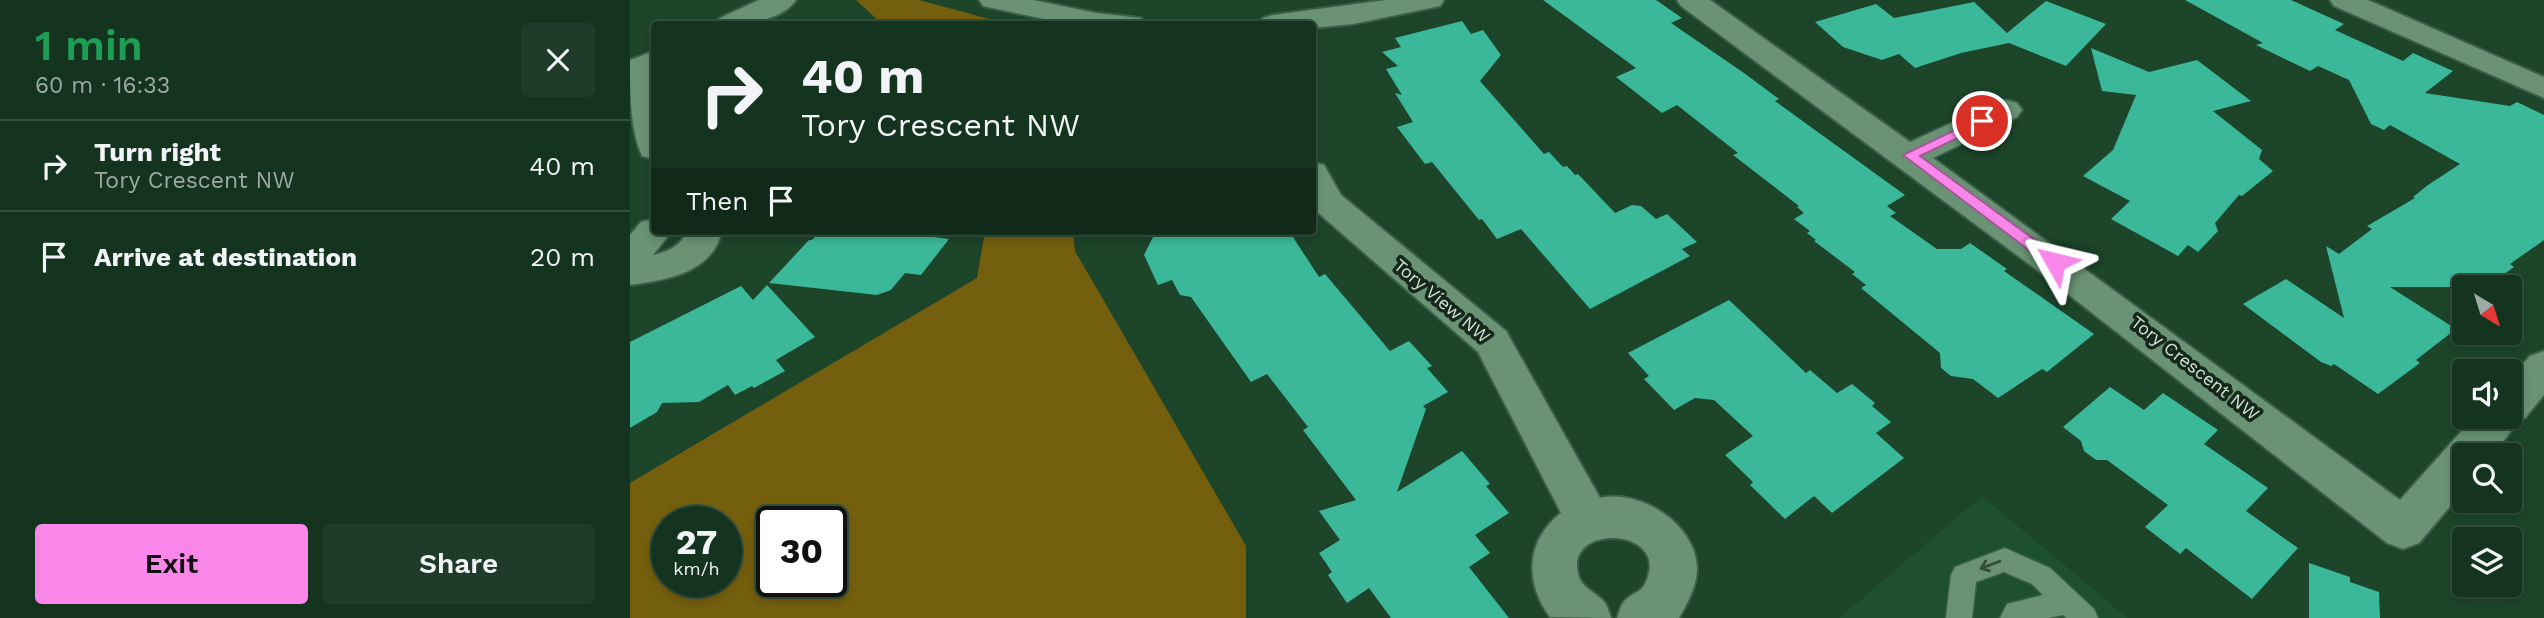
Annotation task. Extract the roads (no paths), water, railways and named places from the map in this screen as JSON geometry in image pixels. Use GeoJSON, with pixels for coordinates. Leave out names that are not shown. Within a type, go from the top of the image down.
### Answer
{"type":"FeatureCollection","features":[{"type":"Feature","properties":{"kind":"street"},"geometry":{"type":"LineString","coordinates":[[736,21],[782,0]]}},
{"type":"Feature","properties":{"kind":"street"},"geometry":{"type":"LineString","coordinates":[[993,0],[1091,21]]}},
{"type":"Feature","properties":{"kind":"street"},"geometry":{"type":"LineString","coordinates":[[1302,21],[1353,15],[1430,0]]}},
{"type":"Feature","properties":{"kind":"street","name":"Tory Crescent NW"},"geometry":{"type":"LineString","coordinates":[[1691,0],[1910,155],[2138,324],[2403,529],[2452,473]]}},
{"type":"Feature","properties":{"kind":"street"},"geometry":{"type":"LineString","coordinates":[[2344,0],[2544,89]]}},
{"type":"Feature","properties":{"kind":"street"},"geometry":{"type":"LineString","coordinates":[[640,67],[651,131]]}},
{"type":"Feature","properties":{"kind":"street"},"geometry":{"type":"LineString","coordinates":[[1910,155],[2006,110]]}},
{"type":"Feature","properties":{"kind":"street","name":"Tory View NW"},"geometry":{"type":"LineString","coordinates":[[1316,181],[1327,202],[1493,342],[1589,520]]}},
{"type":"Feature","properties":{"kind":"street"},"geometry":{"type":"LineString","coordinates":[[630,252],[643,244],[651,235]]}},
{"type":"Feature","properties":{"kind":"street"},"geometry":{"type":"LineString","coordinates":[[630,272],[649,270],[680,260],[700,245],[703,235]]}},
{"type":"Feature","properties":{"kind":"street"},"geometry":{"type":"LineString","coordinates":[[2522,392],[2544,367]]}},
{"type":"Feature","properties":{"kind":"street","name":"Tory Crescent NW"},"geometry":{"type":"LineString","coordinates":[[2478,443],[2490,429]]}},
{"type":"Feature","properties":{"kind":"street"},"geometry":{"type":"LineString","coordinates":[[1587,618],[1564,600],[1556,582],[1555,563],[1560,545],[1572,531],[1589,520],[1605,516],[1625,517],[1643,523],[1659,535],[1670,551],[1674,569],[1671,586],[1662,603],[1641,618]]}},
{"type":"Feature","properties":{"kind":"lane"},"geometry":{"type":"LineString","coordinates":[[1959,618],[1964,575],[2005,560],[2040,576],[2077,610]]}},
{"type":"Feature","properties":{"kind":"lane"},"geometry":{"type":"LineString","coordinates":[[2013,618],[2016,613],[2077,610]]}}]}
